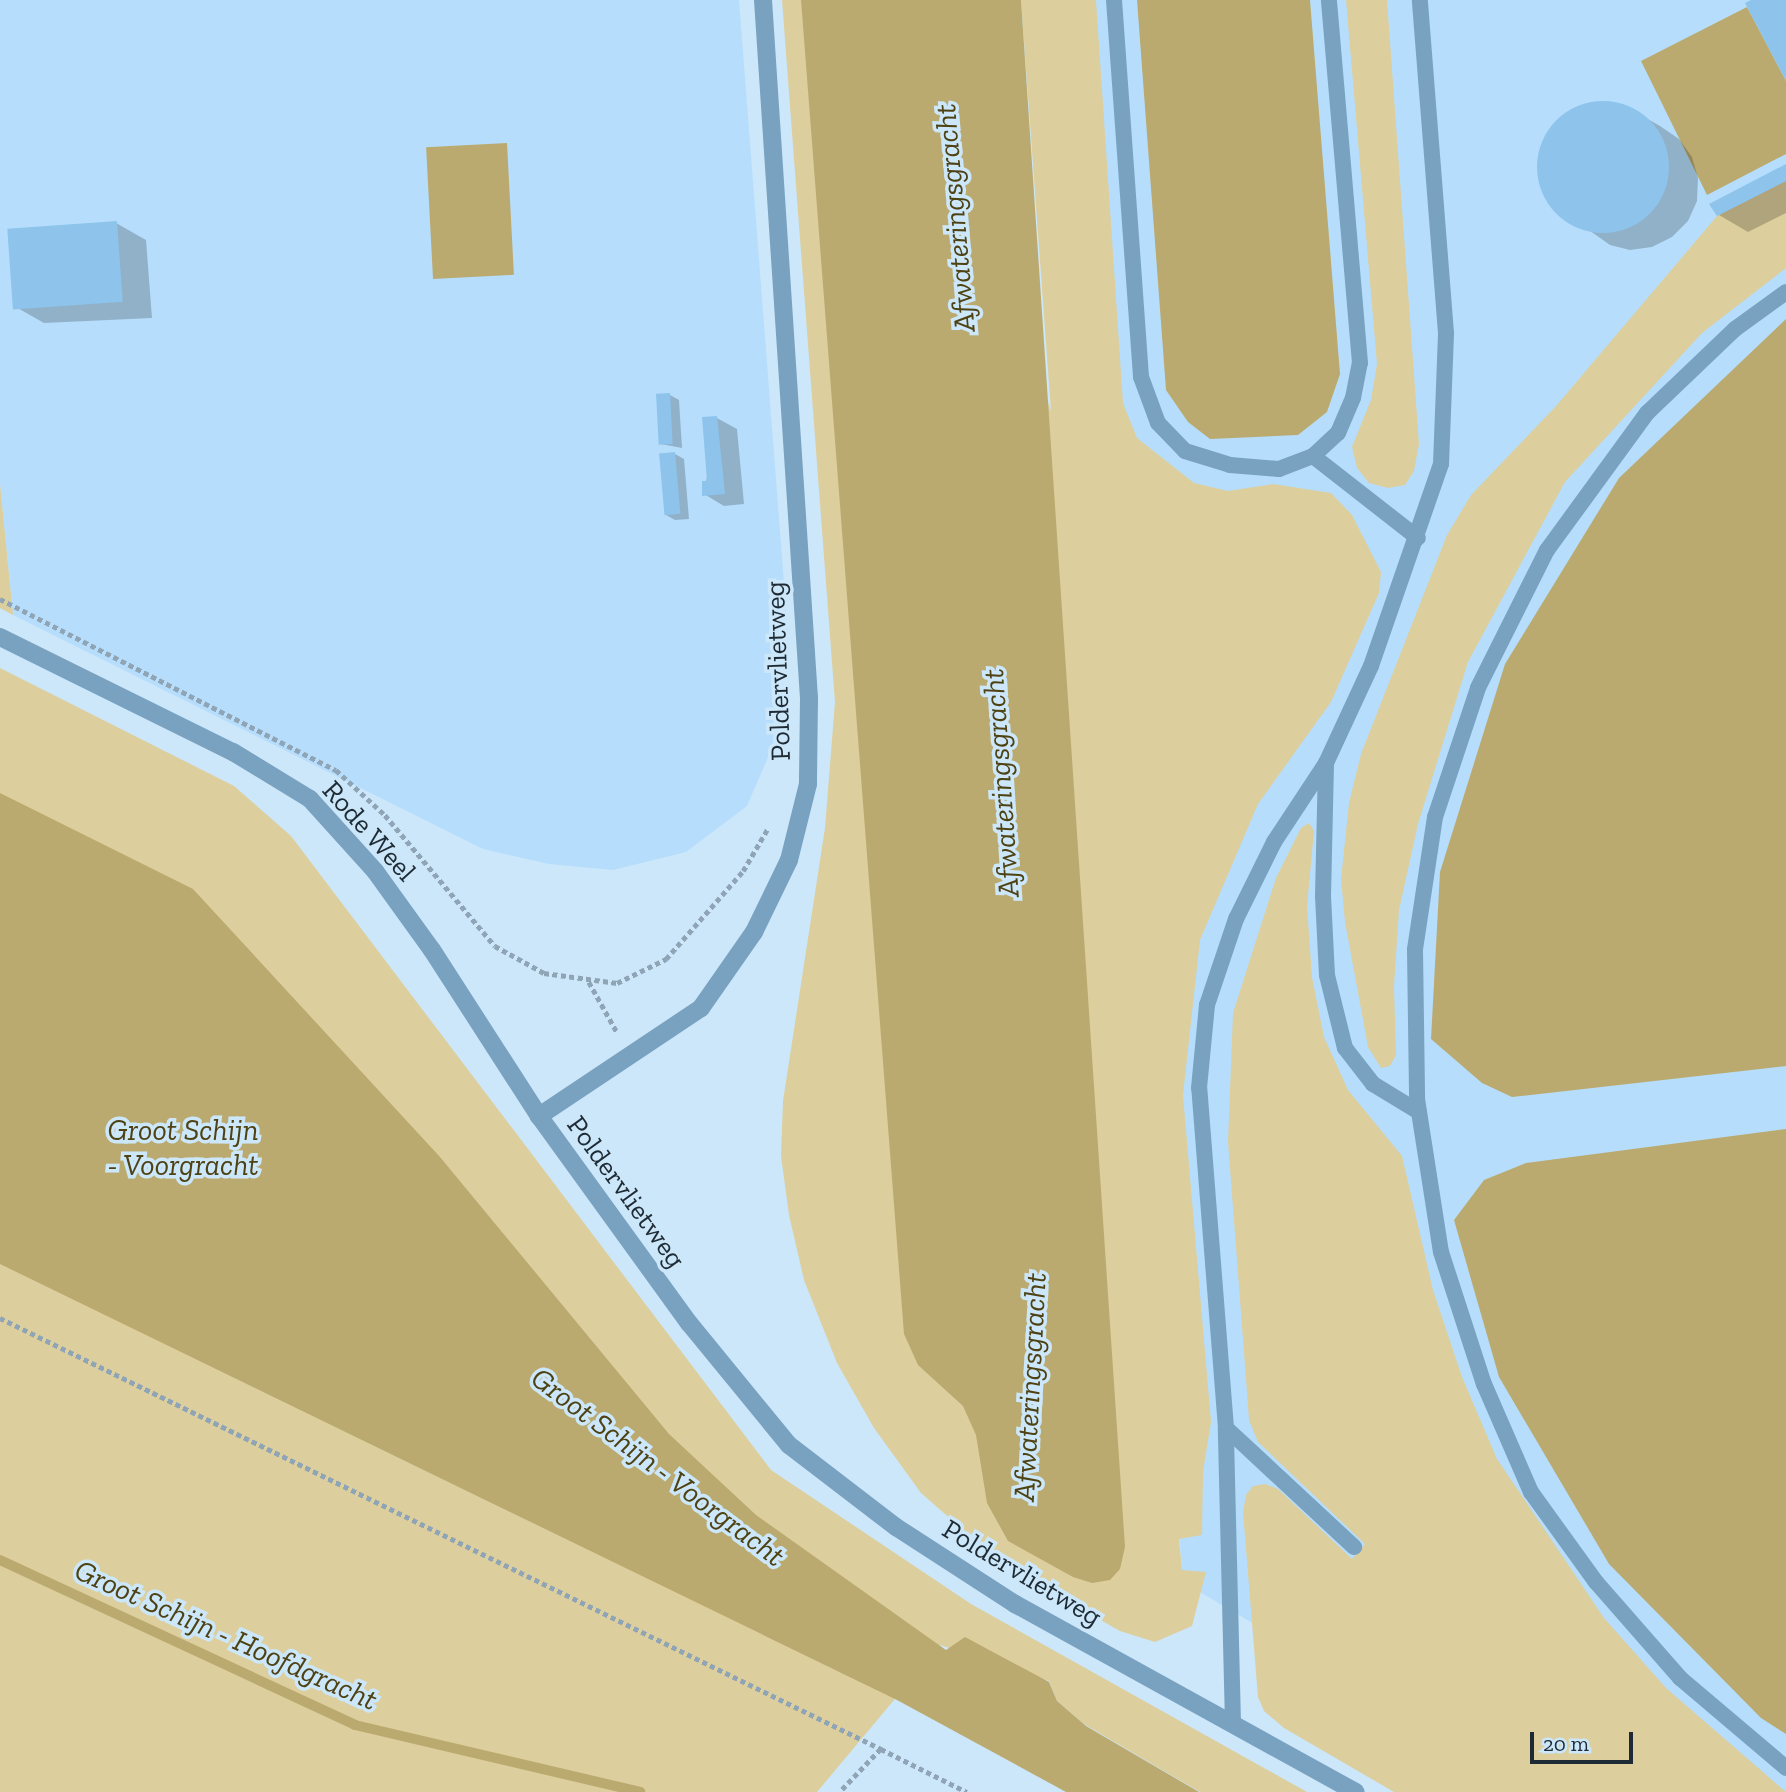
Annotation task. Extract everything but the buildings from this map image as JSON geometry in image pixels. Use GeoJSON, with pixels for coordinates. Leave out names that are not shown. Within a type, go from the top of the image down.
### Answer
{"type":"FeatureCollection","features":[{"type":"Feature","properties":{"kind":"street","name":"Poldervlietweg"},"geometry":{"type":"LineString","coordinates":[[763,0],[809,698],[808,784],[789,860],[754,932],[701,1008],[539,1116],[689,1323],[789,1445],[896,1527],[1015,1604],[1355,1792]]}},
{"type":"Feature","properties":{"kind":"street","name":"Rode Weel"},"geometry":{"type":"LineString","coordinates":[[0,637],[233,752],[310,799],[375,872],[424,939],[539,1116]]}},
{"type":"Feature","properties":{"kind":"lane"},"geometry":{"type":"LineString","coordinates":[[1114,0],[1141,377],[1158,423],[1185,451],[1230,465],[1279,469],[1313,456],[1338,433],[1353,398],[1360,363],[1329,0]]}},
{"type":"Feature","properties":{"kind":"lane"},"geometry":{"type":"LineString","coordinates":[[1233,1724],[1226,1428],[1199,1088],[1207,1005],[1236,919],[1274,842],[1326,763],[1371,666],[1418,538],[1441,464],[1446,333],[1420,0]]}},
{"type":"Feature","properties":{"kind":"lane"},"geometry":{"type":"LineString","coordinates":[[1786,292],[1734,329],[1647,413],[1547,550],[1478,688],[1435,817],[1415,950],[1419,1112],[1441,1252],[1484,1384],[1531,1492],[1596,1582],[1680,1678],[1786,1768]]}},
{"type":"Feature","properties":{"kind":"lane"},"geometry":{"type":"LineString","coordinates":[[1313,456],[1418,538]]}},
{"type":"Feature","properties":{"kind":"lane"},"geometry":{"type":"LineString","coordinates":[[1326,763],[1323,896],[1327,975],[1345,1048],[1373,1084],[1419,1112]]}},
{"type":"Feature","properties":{"kind":"lane"},"geometry":{"type":"LineString","coordinates":[[1226,1428],[1354,1547]]}},
{"type":"Feature","properties":{"kind":"path"},"geometry":{"type":"LineString","coordinates":[[0,599],[336,770],[385,815],[495,946],[544,973],[617,983],[666,959],[743,871],[772,816]]}},
{"type":"Feature","properties":{"kind":"path"},"geometry":{"type":"LineString","coordinates":[[588,981],[630,1055]]}},
{"type":"Feature","properties":{"kind":"path"},"geometry":{"type":"LineString","coordinates":[[0,1318],[967,1792]]}},
{"type":"Feature","properties":{"kind":"path"},"geometry":{"type":"LineString","coordinates":[[840,1792],[881,1749]]}},
{"type":"Feature","properties":{"kind":"shaded area"},"geometry":{"type":"Polygon","coordinates":[[[0,0],[739,0],[788,635],[778,734],[747,806],[686,852],[613,870],[549,864],[483,849],[13,615],[0,484],[0,0]]]}},
{"type":"Feature","properties":{"kind":"shaded area"},"geometry":{"type":"Polygon","coordinates":[[[782,0],[915,0],[1051,411],[1021,0],[1096,0],[1123,403],[1137,438],[1194,483],[1228,491],[1273,484],[1331,493],[1352,515],[1381,572],[1379,593],[1331,702],[1258,804],[1200,940],[1183,1095],[1211,1422],[1203,1472],[1202,1535],[1179,1539],[1182,1570],[1206,1572],[1192,1626],[1155,1642],[1120,1631],[1033,1582],[993,1556],[921,1493],[874,1428],[837,1363],[804,1280],[789,1215],[781,1156],[783,1101],[825,828],[835,702],[782,0]]]}},
{"type":"Feature","properties":{"kind":"shaded area"},"geometry":{"type":"Polygon","coordinates":[[[1058,0],[1786,0],[1786,1792],[1537,1792],[1183,1582],[1058,0]]]}},
{"type":"Feature","properties":{"kind":"shaded area"},"geometry":{"type":"Polygon","coordinates":[[[1346,0],[1387,0],[1419,444],[1414,471],[1405,485],[1388,488],[1369,483],[1357,468],[1352,447],[1371,400],[1377,364],[1346,0]]]}},
{"type":"Feature","properties":{"kind":"shaded area"},"geometry":{"type":"Polygon","coordinates":[[[1786,181],[1786,268],[1702,333],[1565,482],[1468,662],[1418,824],[1399,910],[1394,986],[1396,1055],[1390,1066],[1381,1068],[1368,1047],[1345,922],[1341,879],[1349,803],[1361,754],[1447,535],[1471,495],[1556,406],[1717,216],[1786,181]]]}},
{"type":"Feature","properties":{"kind":"shaded area"},"geometry":{"type":"Polygon","coordinates":[[[0,484],[13,615],[0,608],[0,484]]]}},
{"type":"Feature","properties":{"kind":"shaded area"},"geometry":{"type":"Polygon","coordinates":[[[0,668],[234,786],[291,836],[771,1470],[971,1604],[1307,1792],[1200,1792],[1084,1724],[1057,1701],[1049,1681],[940,1645],[817,1792],[0,1792],[0,668]]]}},
{"type":"Feature","properties":{"kind":"shaded area"},"geometry":{"type":"Polygon","coordinates":[[[1309,823],[1314,831],[1307,906],[1312,977],[1324,1037],[1348,1090],[1402,1156],[1433,1290],[1462,1377],[1497,1459],[1604,1618],[1666,1688],[1786,1792],[1394,1792],[1284,1728],[1264,1711],[1258,1697],[1243,1512],[1246,1495],[1253,1486],[1265,1484],[1278,1489],[1352,1559],[1365,1544],[1258,1442],[1249,1420],[1228,1142],[1233,1013],[1276,878],[1301,828],[1309,823]]]}},
{"type":"Feature","properties":{"kind":"water","name":"Afwateringsgracht"},"geometry":{"type":"Polygon","coordinates":[[[801,0],[1021,0],[1125,1547],[1120,1569],[1110,1580],[1092,1583],[1073,1577],[1008,1541],[987,1503],[976,1435],[963,1406],[918,1365],[904,1334],[801,0]]]}},
{"type":"Feature","properties":{"kind":"water"},"geometry":{"type":"Polygon","coordinates":[[[1137,0],[1310,0],[1340,374],[1327,412],[1298,435],[1210,439],[1188,422],[1166,390],[1137,0]]]}},
{"type":"Feature","properties":{"kind":"water"},"geometry":{"type":"Polygon","coordinates":[[[1747,7],[1786,81],[1786,154],[1707,195],[1641,61],[1747,7]]]}},
{"type":"Feature","properties":{"kind":"water"},"geometry":{"type":"Polygon","coordinates":[[[507,143],[514,275],[433,279],[426,147],[507,143]]]}},
{"type":"Feature","properties":{"kind":"water"},"geometry":{"type":"Polygon","coordinates":[[[1786,319],[1786,1066],[1512,1097],[1482,1083],[1431,1039],[1440,872],[1505,664],[1619,478],[1786,319]]]}},
{"type":"Feature","properties":{"kind":"water","name":"Groot Schijn - Voorgracht"},"geometry":{"type":"Polygon","coordinates":[[[0,793],[193,889],[440,1157],[669,1434],[756,1515],[946,1650],[965,1637],[1049,1682],[1057,1701],[1086,1726],[1199,1792],[1066,1792],[897,1700],[0,1264],[0,793]]]}},
{"type":"Feature","properties":{"kind":"water"},"geometry":{"type":"Polygon","coordinates":[[[1786,1129],[1786,1734],[1761,1718],[1609,1564],[1499,1377],[1454,1220],[1484,1180],[1526,1163],[1786,1129]]]}},
{"type":"Feature","properties":{"kind":"waterway","name":"Groot Schijn - Hoofdgracht"},"geometry":{"type":"LineString","coordinates":[[0,1560],[355,1725],[640,1792]]}}]}
